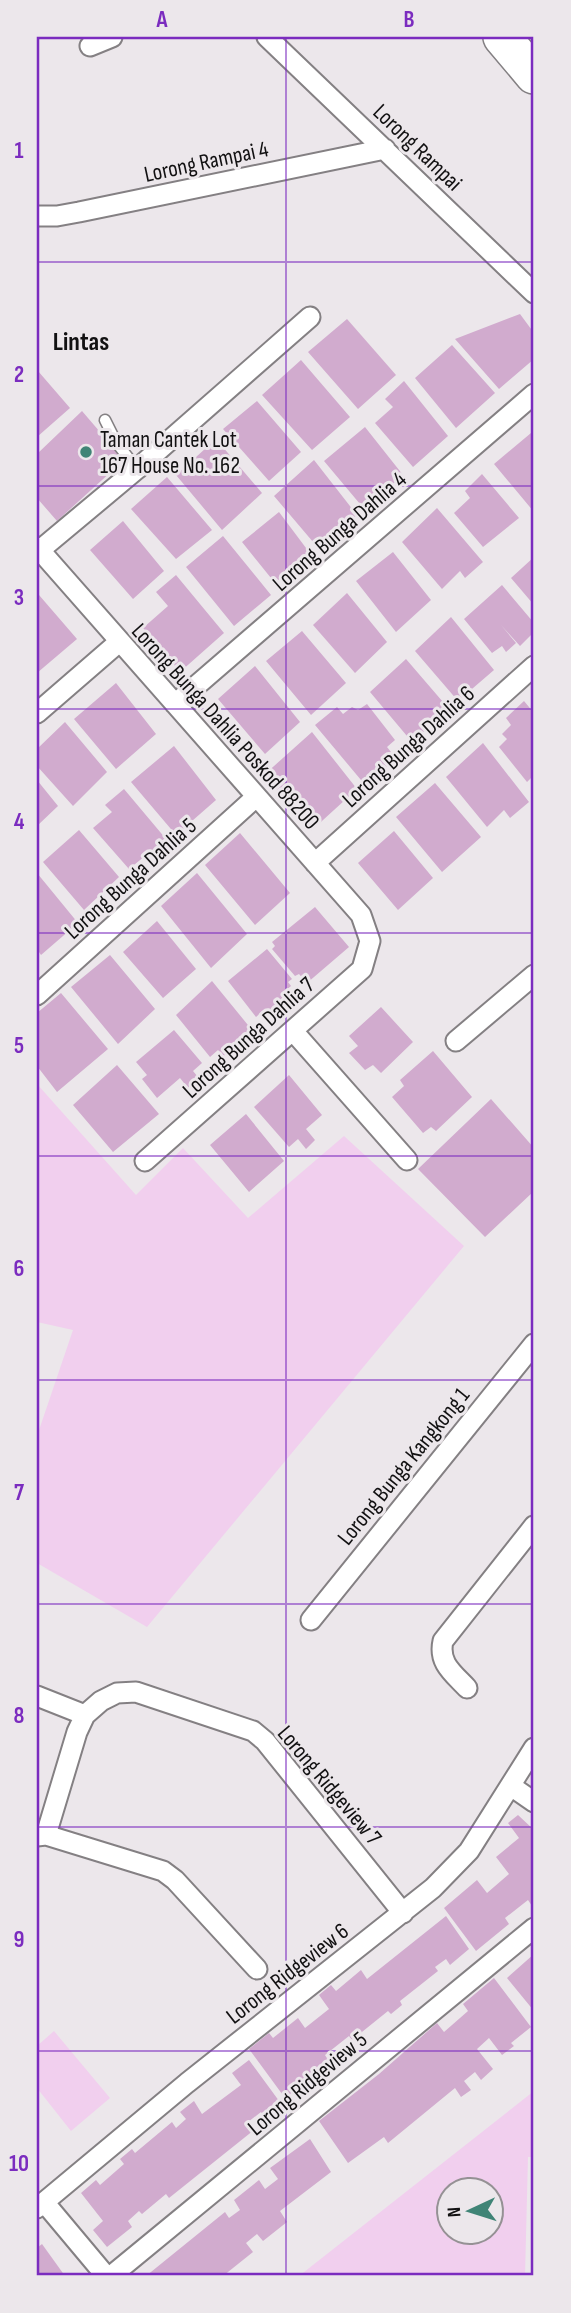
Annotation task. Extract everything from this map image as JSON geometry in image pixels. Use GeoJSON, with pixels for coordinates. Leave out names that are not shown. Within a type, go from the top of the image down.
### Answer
{"type":"FeatureCollection","features":[{"type":"Feature","properties":{"kind":"highway"},"geometry":{"type":"LineString","coordinates":[[502,37],[534,75]]}},
{"type":"Feature","properties":{"kind":"highway"},"geometry":{"type":"LineString","coordinates":[[522,37],[534,51]]}},
{"type":"Feature","properties":{"kind":"street"},"geometry":{"type":"LineString","coordinates":[[90,46],[112,37]]}},
{"type":"Feature","properties":{"kind":"street","name":"Lorong Rampai"},"geometry":{"type":"LineString","coordinates":[[267,37],[472,235],[534,291]]}},
{"type":"Feature","properties":{"kind":"street","name":"Lorong Rampai 4"},"geometry":{"type":"LineString","coordinates":[[37,216],[79,212],[385,149]]}},
{"type":"Feature","properties":{"kind":"street"},"geometry":{"type":"LineString","coordinates":[[38,549],[137,469],[310,317]]}},
{"type":"Feature","properties":{"kind":"street","name":"Lorong Bunga Dahlia 4"},"geometry":{"type":"LineString","coordinates":[[175,704],[534,394]]}},
{"type":"Feature","properties":{"kind":"street","name":"Lorong Bunga Dahlia Poskod 88200"},"geometry":{"type":"LineString","coordinates":[[38,549],[361,915],[370,941]]}},
{"type":"Feature","properties":{"kind":"street"},"geometry":{"type":"LineString","coordinates":[[37,713],[119,642]]}},
{"type":"Feature","properties":{"kind":"street","name":"Lorong Bunga Dahlia 6"},"geometry":{"type":"LineString","coordinates":[[315,863],[534,666]]}},
{"type":"Feature","properties":{"kind":"street","name":"Lorong Bunga Dahlia 5"},"geometry":{"type":"LineString","coordinates":[[37,995],[256,797]]}},
{"type":"Feature","properties":{"kind":"street","name":"Lorong Bunga Dahlia 7"},"geometry":{"type":"LineString","coordinates":[[145,1161],[362,969],[370,941]]}},
{"type":"Feature","properties":{"kind":"street"},"geometry":{"type":"LineString","coordinates":[[456,1041],[534,975]]}},
{"type":"Feature","properties":{"kind":"street"},"geometry":{"type":"LineString","coordinates":[[293,1031],[407,1160]]}},
{"type":"Feature","properties":{"kind":"street","name":"Lorong Bunga Kangkong 1"},"geometry":{"type":"LineString","coordinates":[[311,1620],[534,1344]]}},
{"type":"Feature","properties":{"kind":"street"},"geometry":{"type":"LineString","coordinates":[[467,1688],[442,1661],[440,1651],[443,1641],[534,1526]]}},
{"type":"Feature","properties":{"kind":"street","name":"Lorong Ridgeview 7"},"geometry":{"type":"LineString","coordinates":[[85,1715],[101,1701],[117,1693],[136,1692],[253,1731],[265,1741],[403,1913]]}},
{"type":"Feature","properties":{"kind":"street"},"geometry":{"type":"LineString","coordinates":[[37,1696],[85,1715],[41,1835],[163,1871],[175,1880],[257,1969]]}},
{"type":"Feature","properties":{"kind":"street","name":"Lorong Ridgeview 6"},"geometry":{"type":"LineString","coordinates":[[40,2205],[449,1874],[469,1851],[534,1748]]}},
{"type":"Feature","properties":{"kind":"street"},"geometry":{"type":"LineString","coordinates":[[511,1786],[534,1802]]}},
{"type":"Feature","properties":{"kind":"street","name":"Lorong Ridgeview 5"},"geometry":{"type":"LineString","coordinates":[[109,2276],[534,1928]]}},
{"type":"Feature","properties":{"kind":"street"},"geometry":{"type":"LineString","coordinates":[[40,2205],[109,2276]]}},
{"type":"Feature","properties":{"kind":"lane"},"geometry":{"type":"LineString","coordinates":[[104,420],[116,442],[137,469]]}},
{"type":"Feature","properties":{"kind":"shaded area"},"geometry":{"type":"Polygon","coordinates":[[[37,1084],[136,1195],[183,1148],[248,1218],[344,1136],[464,1246],[147,1627],[37,1563],[37,1436],[73,1330],[37,1322],[37,1084]]]}},
{"type":"Feature","properties":{"kind":"shaded area"},"geometry":{"type":"Polygon","coordinates":[[[54,2031],[110,2098],[71,2131],[37,2088],[37,2046],[54,2031]]]}},
{"type":"Feature","properties":{"kind":"shaded area"},"geometry":{"type":"Polygon","coordinates":[[[534,2091],[534,2157],[528,2157],[525,2276],[425,2276],[422,2273],[416,2276],[299,2276],[534,2091]]]}},
{"type":"Feature","properties":{"kind":"building"},"geometry":{"type":"Polygon","coordinates":[[[520,314],[534,333],[534,359],[499,389],[455,339],[520,314]]]}},
{"type":"Feature","properties":{"kind":"building"},"geometry":{"type":"Polygon","coordinates":[[[347,319],[396,375],[358,409],[308,352],[347,319]]]}},
{"type":"Feature","properties":{"kind":"building"},"geometry":{"type":"Polygon","coordinates":[[[452,345],[495,393],[456,428],[415,378],[452,345]]]}},
{"type":"Feature","properties":{"kind":"building"},"geometry":{"type":"Polygon","coordinates":[[[301,360],[350,417],[312,450],[262,395],[301,360]]]}},
{"type":"Feature","properties":{"kind":"building"},"geometry":{"type":"Polygon","coordinates":[[[38,371],[70,408],[37,437],[37,373],[38,371]]]}},
{"type":"Feature","properties":{"kind":"building"},"geometry":{"type":"Polygon","coordinates":[[[404,381],[448,436],[413,467],[375,423],[393,407],[385,399],[404,381]]]}},
{"type":"Feature","properties":{"kind":"building"},"geometry":{"type":"Polygon","coordinates":[[[257,401],[301,452],[269,481],[223,429],[257,401]]]}},
{"type":"Feature","properties":{"kind":"building"},"geometry":{"type":"Polygon","coordinates":[[[82,411],[124,460],[57,521],[37,498],[37,454],[82,411]]]}},
{"type":"Feature","properties":{"kind":"building"},"geometry":{"type":"Polygon","coordinates":[[[365,427],[403,475],[365,510],[324,461],[365,427]]]}},
{"type":"Feature","properties":{"kind":"building"},"geometry":{"type":"Polygon","coordinates":[[[531,433],[534,437],[534,512],[494,464],[531,433]]]}},
{"type":"Feature","properties":{"kind":"building"},"geometry":{"type":"Polygon","coordinates":[[[216,439],[262,493],[222,530],[176,475],[216,439]]]}},
{"type":"Feature","properties":{"kind":"building"},"geometry":{"type":"Polygon","coordinates":[[[314,460],[357,515],[319,549],[274,496],[314,460]]]}},
{"type":"Feature","properties":{"kind":"building"},"geometry":{"type":"Polygon","coordinates":[[[482,474],[519,518],[483,547],[454,513],[470,498],[465,491],[482,474]]]}},
{"type":"Feature","properties":{"kind":"building"},"geometry":{"type":"Polygon","coordinates":[[[167,477],[212,530],[176,559],[131,509],[167,477]]]}},
{"type":"Feature","properties":{"kind":"building"},"geometry":{"type":"Polygon","coordinates":[[[437,508],[483,562],[465,578],[460,571],[442,589],[402,542],[437,508]]]}},
{"type":"Feature","properties":{"kind":"building"},"geometry":{"type":"Polygon","coordinates":[[[279,512],[309,552],[275,583],[242,542],[279,512]]]}},
{"type":"Feature","properties":{"kind":"building"},"geometry":{"type":"Polygon","coordinates":[[[123,521],[164,571],[133,599],[90,550],[123,521]]]}},
{"type":"Feature","properties":{"kind":"building"},"geometry":{"type":"Polygon","coordinates":[[[223,536],[271,595],[234,626],[186,567],[223,536]]]}},
{"type":"Feature","properties":{"kind":"building"},"geometry":{"type":"Polygon","coordinates":[[[393,552],[431,600],[396,632],[356,581],[393,552]]]}},
{"type":"Feature","properties":{"kind":"building"},"geometry":{"type":"Polygon","coordinates":[[[534,557],[534,605],[511,578],[534,557]]]}},
{"type":"Feature","properties":{"kind":"building"},"geometry":{"type":"Polygon","coordinates":[[[176,575],[224,633],[180,672],[143,628],[168,606],[156,592],[176,575]]]}},
{"type":"Feature","properties":{"kind":"building"},"geometry":{"type":"Polygon","coordinates":[[[502,585],[534,623],[534,632],[520,646],[501,625],[516,643],[506,652],[502,646],[492,653],[464,619],[502,585]]]}},
{"type":"Feature","properties":{"kind":"building"},"geometry":{"type":"Polygon","coordinates":[[[347,593],[387,642],[355,673],[313,625],[347,593]]]}},
{"type":"Feature","properties":{"kind":"building"},"geometry":{"type":"Polygon","coordinates":[[[39,595],[77,639],[37,673],[37,597],[39,595]]]}},
{"type":"Feature","properties":{"kind":"building"},"geometry":{"type":"Polygon","coordinates":[[[451,617],[494,670],[458,701],[415,651],[451,617]]]}},
{"type":"Feature","properties":{"kind":"building"},"geometry":{"type":"Polygon","coordinates":[[[302,631],[346,683],[311,715],[266,661],[302,631]]]}},
{"type":"Feature","properties":{"kind":"building"},"geometry":{"type":"Polygon","coordinates":[[[406,659],[449,709],[412,742],[370,692],[406,659]]]}},
{"type":"Feature","properties":{"kind":"building"},"geometry":{"type":"Polygon","coordinates":[[[255,666],[300,722],[265,754],[218,699],[255,666]]]}},
{"type":"Feature","properties":{"kind":"building"},"geometry":{"type":"Polygon","coordinates":[[[116,683],[156,734],[116,769],[74,719],[116,683]]]}},
{"type":"Feature","properties":{"kind":"building"},"geometry":{"type":"Polygon","coordinates":[[[524,701],[534,713],[534,775],[527,782],[499,747],[507,739],[502,734],[511,725],[506,718],[524,701]]]}},
{"type":"Feature","properties":{"kind":"building"},"geometry":{"type":"Polygon","coordinates":[[[367,704],[395,740],[387,747],[391,752],[382,760],[387,767],[366,786],[315,725],[337,707],[343,714],[352,707],[358,710],[367,704]]]}},
{"type":"Feature","properties":{"kind":"building"},"geometry":{"type":"Polygon","coordinates":[[[65,722],[107,772],[73,806],[37,766],[37,749],[65,722]]]}},
{"type":"Feature","properties":{"kind":"building"},"geometry":{"type":"Polygon","coordinates":[[[312,732],[357,789],[311,831],[264,775],[312,732]]]}},
{"type":"Feature","properties":{"kind":"building"},"geometry":{"type":"Polygon","coordinates":[[[483,743],[529,802],[510,818],[504,810],[487,827],[446,777],[483,743]]]}},
{"type":"Feature","properties":{"kind":"building"},"geometry":{"type":"Polygon","coordinates":[[[174,746],[216,800],[176,835],[131,782],[174,746]]]}},
{"type":"Feature","properties":{"kind":"building"},"geometry":{"type":"Polygon","coordinates":[[[37,780],[58,806],[37,826],[37,780]]]}},
{"type":"Feature","properties":{"kind":"building"},"geometry":{"type":"Polygon","coordinates":[[[435,783],[481,837],[442,872],[396,817],[435,783]]]}},
{"type":"Feature","properties":{"kind":"building"},"geometry":{"type":"Polygon","coordinates":[[[124,789],[166,839],[129,869],[93,828],[112,812],[105,805],[124,789]]]}},
{"type":"Feature","properties":{"kind":"building"},"geometry":{"type":"Polygon","coordinates":[[[79,830],[119,877],[84,910],[43,862],[79,830]]]}},
{"type":"Feature","properties":{"kind":"building"},"geometry":{"type":"Polygon","coordinates":[[[394,831],[433,878],[398,910],[358,863],[394,831]]]}},
{"type":"Feature","properties":{"kind":"building"},"geometry":{"type":"Polygon","coordinates":[[[240,833],[290,893],[255,925],[205,865],[240,833]]]}},
{"type":"Feature","properties":{"kind":"building"},"geometry":{"type":"Polygon","coordinates":[[[37,873],[78,923],[41,955],[37,949],[37,873]]]}},
{"type":"Feature","properties":{"kind":"building"},"geometry":{"type":"Polygon","coordinates":[[[197,873],[247,934],[211,968],[161,906],[197,873]]]}},
{"type":"Feature","properties":{"kind":"building"},"geometry":{"type":"Polygon","coordinates":[[[315,907],[349,947],[307,983],[299,974],[295,976],[272,949],[275,946],[272,942],[315,907]]]}},
{"type":"Feature","properties":{"kind":"building"},"geometry":{"type":"Polygon","coordinates":[[[157,921],[196,969],[163,998],[123,952],[157,921]]]}},
{"type":"Feature","properties":{"kind":"building"},"geometry":{"type":"Polygon","coordinates":[[[267,949],[292,979],[288,982],[291,986],[285,991],[290,997],[269,1017],[264,1010],[256,1017],[228,981],[267,949]]]}},
{"type":"Feature","properties":{"kind":"building"},"geometry":{"type":"Polygon","coordinates":[[[110,955],[155,1009],[118,1044],[71,987],[110,955]]]}},
{"type":"Feature","properties":{"kind":"building"},"geometry":{"type":"Polygon","coordinates":[[[212,981],[252,1030],[224,1056],[218,1050],[210,1057],[176,1015],[212,981]]]}},
{"type":"Feature","properties":{"kind":"building"},"geometry":{"type":"Polygon","coordinates":[[[61,993],[108,1049],[57,1092],[37,1066],[37,1013],[61,993]]]}},
{"type":"Feature","properties":{"kind":"building"},"geometry":{"type":"Polygon","coordinates":[[[381,1007],[413,1042],[381,1073],[373,1065],[365,1070],[349,1053],[358,1046],[349,1036],[381,1007]]]}},
{"type":"Feature","properties":{"kind":"building"},"geometry":{"type":"Polygon","coordinates":[[[174,1030],[202,1063],[193,1071],[198,1077],[188,1088],[180,1078],[157,1098],[142,1079],[147,1075],[136,1062],[174,1030]]]}},
{"type":"Feature","properties":{"kind":"building"},"geometry":{"type":"Polygon","coordinates":[[[433,1051],[472,1097],[436,1131],[431,1127],[423,1133],[392,1097],[404,1086],[400,1080],[433,1051]]]}},
{"type":"Feature","properties":{"kind":"building"},"geometry":{"type":"Polygon","coordinates":[[[117,1065],[159,1114],[113,1152],[73,1105],[117,1065]]]}},
{"type":"Feature","properties":{"kind":"building"},"geometry":{"type":"Polygon","coordinates":[[[289,1075],[322,1115],[306,1129],[315,1140],[306,1149],[298,1139],[289,1147],[254,1107],[289,1075]]]}},
{"type":"Feature","properties":{"kind":"building"},"geometry":{"type":"Polygon","coordinates":[[[491,1099],[534,1148],[534,1191],[485,1237],[418,1169],[491,1099]]]}},
{"type":"Feature","properties":{"kind":"building"},"geometry":{"type":"Polygon","coordinates":[[[246,1114],[284,1161],[249,1192],[210,1145],[246,1114]]]}},
{"type":"Feature","properties":{"kind":"building"},"geometry":{"type":"Polygon","coordinates":[[[518,1815],[534,1830],[534,1904],[532,1906],[528,1900],[505,1918],[509,1924],[476,1951],[444,1908],[477,1880],[487,1893],[509,1874],[496,1857],[519,1838],[508,1823],[518,1815]]]}},
{"type":"Feature","properties":{"kind":"building"},"geometry":{"type":"Polygon","coordinates":[[[446,1916],[469,1949],[450,1965],[446,1959],[435,1967],[438,1971],[400,2001],[402,2005],[391,2014],[388,2011],[352,2040],[349,2036],[325,2055],[330,2063],[285,2098],[249,2049],[269,2033],[273,2038],[298,2018],[305,2028],[329,2009],[319,1995],[331,1985],[336,1991],[361,1970],[367,1979],[446,1916]]]}},
{"type":"Feature","properties":{"kind":"building"},"geometry":{"type":"Polygon","coordinates":[[[534,1954],[534,2011],[507,1978],[534,1954]]]}},
{"type":"Feature","properties":{"kind":"building"},"geometry":{"type":"Polygon","coordinates":[[[494,1978],[531,2027],[511,2043],[514,2046],[502,2055],[489,2038],[477,2049],[493,2069],[481,2080],[475,2072],[464,2081],[471,2090],[461,2097],[455,2088],[388,2143],[384,2137],[348,2163],[319,2121],[379,2074],[437,2023],[444,2032],[468,2011],[463,2004],[494,1978]]]}},
{"type":"Feature","properties":{"kind":"building"},"geometry":{"type":"Polygon","coordinates":[[[249,2060],[282,2105],[265,2118],[261,2112],[248,2122],[254,2130],[169,2198],[166,2194],[142,2214],[139,2211],[128,2221],[132,2227],[107,2247],[93,2230],[103,2221],[81,2193],[96,2180],[100,2185],[124,2164],[120,2159],[132,2149],[135,2153],[172,2122],[176,2128],[186,2119],[180,2112],[194,2101],[202,2114],[241,2085],[232,2073],[249,2060]]]}},
{"type":"Feature","properties":{"kind":"building"},"geometry":{"type":"Polygon","coordinates":[[[310,2139],[331,2172],[280,2211],[287,2222],[263,2241],[257,2234],[246,2243],[253,2252],[223,2276],[146,2276],[225,2212],[229,2218],[240,2210],[234,2200],[259,2180],[265,2189],[278,2179],[270,2168],[310,2139]]]}},
{"type":"Feature","properties":{"kind":"building"},"geometry":{"type":"Polygon","coordinates":[[[42,2244],[65,2276],[37,2276],[37,2248],[42,2244]]]}},
{"type":"Feature","properties":{"kind":"place","name":"Taman Cantek Lot 167 House No. 162"},"geometry":{"type":"Point","coordinates":[86,452]}},
{"type":"Feature","properties":{"kind":"district","name":"Lintas"},"geometry":{"type":"Point","coordinates":[81,341]}}]}
